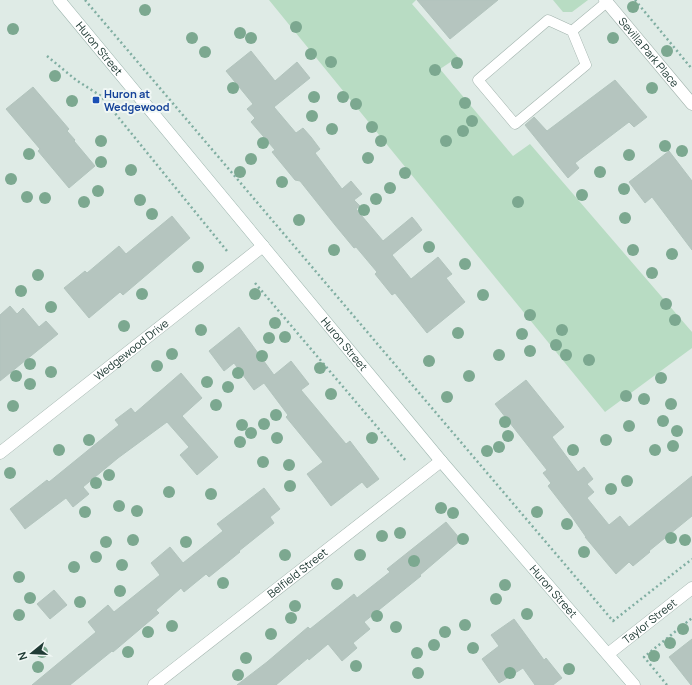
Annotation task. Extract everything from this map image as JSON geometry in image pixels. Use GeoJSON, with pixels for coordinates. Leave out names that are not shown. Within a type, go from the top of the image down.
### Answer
{"type":"FeatureCollection","features":[{"type":"Feature","properties":{"kind":"street","name":"Huron Street"},"geometry":{"type":"LineString","coordinates":[[59,0],[441,461],[634,685]]}},
{"type":"Feature","properties":{"kind":"street","name":"Sevilla Park Place"},"geometry":{"type":"LineString","coordinates":[[606,1],[692,104]]}},
{"type":"Feature","properties":{"kind":"street","name":"Wedgewood Drive"},"geometry":{"type":"LineString","coordinates":[[0,453],[263,246]]}},
{"type":"Feature","properties":{"kind":"street","name":"Belfield Street"},"geometry":{"type":"LineString","coordinates":[[154,685],[441,461]]}},
{"type":"Feature","properties":{"kind":"street","name":"Taylor Street"},"geometry":{"type":"LineString","coordinates":[[608,654],[692,588]]}},
{"type":"Feature","properties":{"kind":"lane"},"geometry":{"type":"LineString","coordinates":[[572,31],[606,1]]}},
{"type":"Feature","properties":{"kind":"lane"},"geometry":{"type":"LineString","coordinates":[[548,20],[572,31],[586,65],[515,124],[478,80],[548,20]]}},
{"type":"Feature","properties":{"kind":"path"},"geometry":{"type":"LineString","coordinates":[[86,0],[613,621],[692,559]]}},
{"type":"Feature","properties":{"kind":"path"},"geometry":{"type":"LineString","coordinates":[[635,0],[692,70]]}},
{"type":"Feature","properties":{"kind":"path"},"geometry":{"type":"LineString","coordinates":[[47,56],[76,80],[101,96],[227,251]]}},
{"type":"Feature","properties":{"kind":"path"},"geometry":{"type":"LineString","coordinates":[[255,283],[406,461]]}},
{"type":"Feature","properties":{"kind":"path"},"geometry":{"type":"LineString","coordinates":[[667,685],[644,657],[692,618]]}},
{"type":"Feature","properties":{"kind":"green space"},"geometry":{"type":"Polygon","coordinates":[[[269,0],[416,0],[412,4],[458,57],[440,69],[513,156],[530,144],[692,332],[692,348],[605,412],[269,0]]]}},
{"type":"Feature","properties":{"kind":"green space"},"geometry":{"type":"Polygon","coordinates":[[[553,0],[588,0],[572,12],[563,12],[553,0]]]}},
{"type":"Feature","properties":{"kind":"building"},"geometry":{"type":"Polygon","coordinates":[[[417,0],[498,0],[450,39],[417,0]]]}},
{"type":"Feature","properties":{"kind":"building"},"geometry":{"type":"Polygon","coordinates":[[[251,51],[275,81],[297,62],[310,78],[274,107],[296,133],[303,128],[311,137],[320,149],[315,153],[342,189],[351,181],[362,194],[354,200],[360,206],[356,209],[383,241],[412,217],[422,230],[392,255],[411,279],[438,257],[452,274],[446,278],[465,302],[427,333],[395,293],[392,295],[375,274],[377,272],[356,247],[354,248],[300,181],[295,180],[272,152],[275,150],[251,122],[255,118],[247,109],[253,104],[226,71],[251,51]]]}},
{"type":"Feature","properties":{"kind":"building"},"geometry":{"type":"Polygon","coordinates":[[[615,80],[647,117],[634,127],[629,122],[575,163],[579,168],[568,178],[525,125],[534,117],[547,131],[615,80]]]}},
{"type":"Feature","properties":{"kind":"building"},"geometry":{"type":"Polygon","coordinates":[[[33,87],[69,129],[67,131],[75,140],[74,141],[95,166],[69,188],[38,151],[40,149],[6,109],[33,87]]]}},
{"type":"Feature","properties":{"kind":"building"},"geometry":{"type":"Polygon","coordinates":[[[669,151],[692,181],[692,250],[652,197],[645,203],[629,182],[669,151]]]}},
{"type":"Feature","properties":{"kind":"building"},"geometry":{"type":"Polygon","coordinates":[[[172,216],[190,238],[123,295],[120,292],[89,318],[64,288],[85,271],[87,273],[119,246],[126,254],[172,216]]]}},
{"type":"Feature","properties":{"kind":"building"},"geometry":{"type":"Polygon","coordinates":[[[10,306],[17,314],[23,308],[39,327],[46,321],[58,334],[0,381],[0,315],[10,306]]]}},
{"type":"Feature","properties":{"kind":"building"},"geometry":{"type":"Polygon","coordinates":[[[239,327],[274,375],[291,361],[309,384],[301,390],[346,444],[350,441],[379,479],[367,488],[362,482],[331,506],[307,474],[323,462],[286,417],[288,415],[264,383],[254,390],[234,363],[224,371],[209,351],[239,327]]]}},
{"type":"Feature","properties":{"kind":"building"},"geometry":{"type":"Polygon","coordinates":[[[181,373],[202,398],[182,416],[218,457],[197,475],[180,455],[189,447],[167,422],[118,458],[83,487],[89,494],[73,507],[66,498],[25,529],[10,509],[47,480],[49,482],[119,425],[115,420],[131,408],[135,413],[181,373]]]}},
{"type":"Feature","properties":{"kind":"building"},"geometry":{"type":"Polygon","coordinates":[[[526,380],[564,427],[552,437],[578,472],[584,467],[593,479],[587,484],[594,492],[587,498],[609,525],[620,516],[629,527],[692,476],[692,516],[633,566],[629,562],[616,574],[585,537],[572,517],[548,486],[551,483],[543,473],[547,470],[495,404],[526,380]]]}},
{"type":"Feature","properties":{"kind":"building"},"geometry":{"type":"Polygon","coordinates":[[[264,488],[280,509],[270,517],[274,523],[239,551],[240,552],[209,577],[206,574],[184,592],[181,588],[156,610],[159,613],[113,652],[112,651],[70,685],[32,685],[96,632],[88,622],[108,605],[114,612],[160,575],[151,563],[170,547],[183,563],[223,531],[217,524],[264,488]]]}},
{"type":"Feature","properties":{"kind":"building"},"geometry":{"type":"Polygon","coordinates":[[[446,522],[461,540],[420,575],[421,576],[364,622],[370,629],[353,643],[357,648],[342,661],[328,644],[309,660],[308,658],[276,685],[237,685],[308,627],[310,629],[354,594],[357,598],[390,572],[387,569],[446,522]]]}},
{"type":"Feature","properties":{"kind":"building"},"geometry":{"type":"Polygon","coordinates":[[[54,590],[67,605],[50,619],[37,604],[54,590]]]}},
{"type":"Feature","properties":{"kind":"building"},"geometry":{"type":"Polygon","coordinates":[[[514,619],[544,660],[546,658],[562,678],[553,685],[535,685],[523,668],[499,683],[482,659],[499,646],[491,635],[514,619]]]}},
{"type":"Feature","properties":{"kind":"building"},"geometry":{"type":"Polygon","coordinates":[[[692,639],[692,685],[691,685],[669,657],[692,639]]]}},
{"type":"Feature","properties":{"kind":"place","name":"Huron at Wedgewood"},"geometry":{"type":"Point","coordinates":[96,100]}}]}
